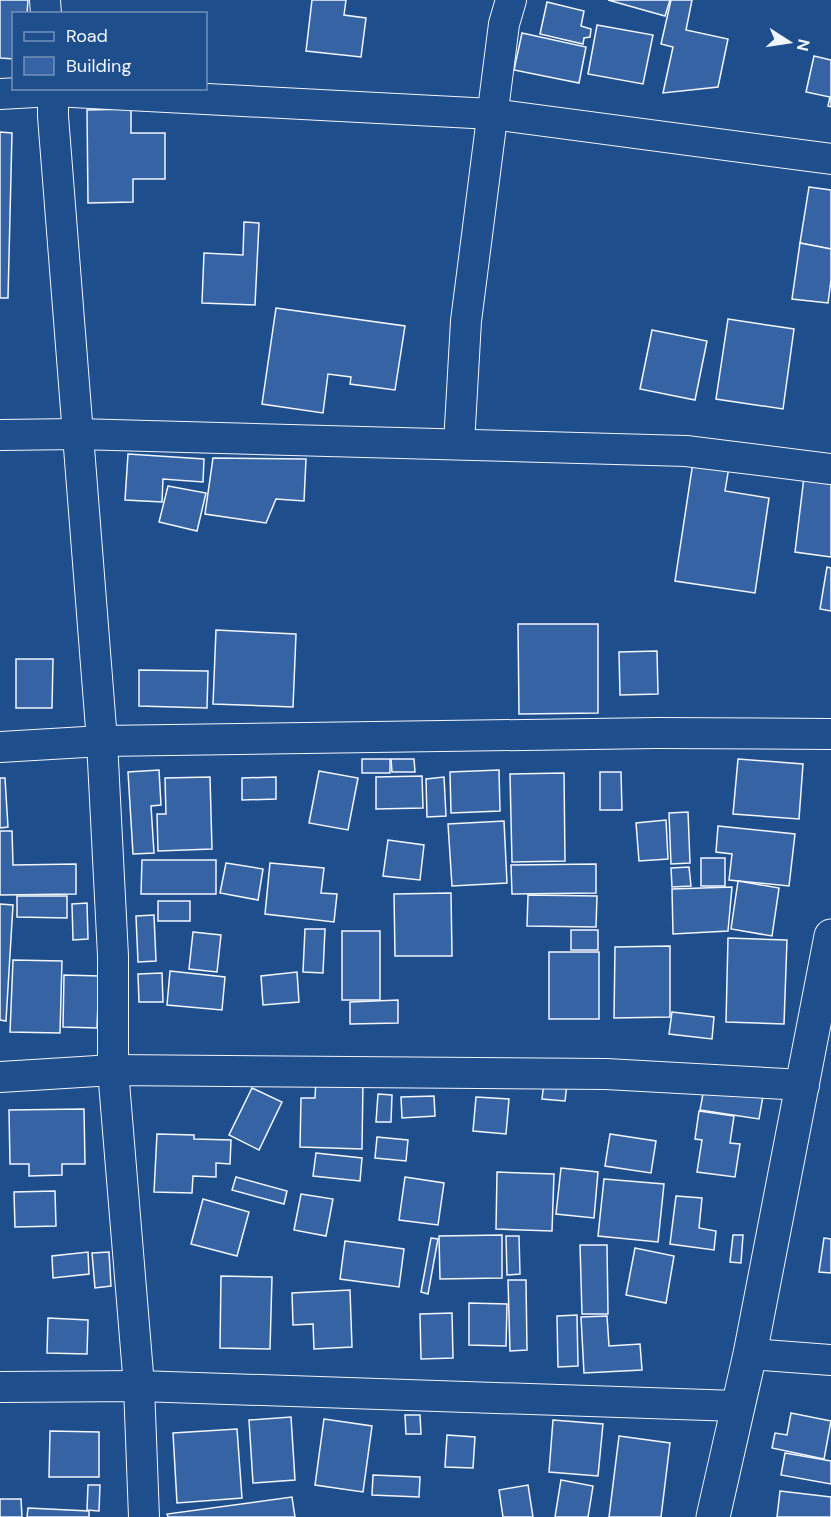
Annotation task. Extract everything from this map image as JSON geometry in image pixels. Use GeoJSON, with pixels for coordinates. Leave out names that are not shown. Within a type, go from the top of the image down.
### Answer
{"type":"FeatureCollection","features":[{"type":"Feature","properties":{"kind":"main road"},"geometry":{"type":"LineString","coordinates":[[713,1517],[750,1354],[804,1085],[824,1001],[831,936]]}},
{"type":"Feature","properties":{"kind":"street"},"geometry":{"type":"LineString","coordinates":[[459,444],[466,321],[504,24],[512,0]]}},
{"type":"Feature","properties":{"kind":"street"},"geometry":{"type":"LineString","coordinates":[[53,90],[53,116],[102,741],[113,957],[113,1070],[139,1386],[144,1517]]}},
{"type":"Feature","properties":{"kind":"street"},"geometry":{"type":"LineString","coordinates":[[0,94],[53,90],[492,114],[831,159]]}},
{"type":"Feature","properties":{"kind":"street"},"geometry":{"type":"LineString","coordinates":[[0,435],[77,434],[686,451],[831,469]]}},
{"type":"Feature","properties":{"kind":"street"},"geometry":{"type":"LineString","coordinates":[[0,747],[102,741],[657,733],[831,735]]}},
{"type":"Feature","properties":{"kind":"street"},"geometry":{"type":"LineString","coordinates":[[0,1077],[113,1070],[606,1074],[804,1085]]}},
{"type":"Feature","properties":{"kind":"street"},"geometry":{"type":"LineString","coordinates":[[750,1354],[831,1360]]}},
{"type":"Feature","properties":{"kind":"street"},"geometry":{"type":"LineString","coordinates":[[0,1387],[139,1386],[737,1406]]}},
{"type":"Feature","properties":{"kind":"building"},"geometry":{"type":"Polygon","coordinates":[[[0,0],[28,0],[27,12],[12,12],[12,59],[0,58],[0,0]]]}},
{"type":"Feature","properties":{"kind":"building"},"geometry":{"type":"Polygon","coordinates":[[[312,0],[346,0],[344,15],[366,18],[361,57],[306,51],[312,0]]]}},
{"type":"Feature","properties":{"kind":"building"},"geometry":{"type":"Polygon","coordinates":[[[608,0],[670,0],[665,16],[608,0]]]}},
{"type":"Feature","properties":{"kind":"building"},"geometry":{"type":"Polygon","coordinates":[[[671,0],[692,0],[686,30],[728,39],[718,87],[663,93],[673,47],[661,44],[671,0]]]}},
{"type":"Feature","properties":{"kind":"building"},"geometry":{"type":"Polygon","coordinates":[[[547,2],[584,11],[581,26],[591,29],[590,37],[584,38],[583,44],[540,34],[547,2]]]}},
{"type":"Feature","properties":{"kind":"building"},"geometry":{"type":"Polygon","coordinates":[[[597,25],[653,35],[643,84],[588,74],[597,25]]]}},
{"type":"Feature","properties":{"kind":"building"},"geometry":{"type":"Polygon","coordinates":[[[522,33],[586,47],[579,83],[514,70],[522,33]]]}},
{"type":"Feature","properties":{"kind":"building"},"geometry":{"type":"Polygon","coordinates":[[[814,56],[831,60],[831,107],[828,106],[830,97],[806,92],[814,56]]]}},
{"type":"Feature","properties":{"kind":"building"},"geometry":{"type":"Polygon","coordinates":[[[131,109],[131,133],[165,133],[165,179],[133,179],[133,202],[88,203],[87,110],[131,109]]]}},
{"type":"Feature","properties":{"kind":"building"},"geometry":{"type":"Polygon","coordinates":[[[0,132],[12,133],[8,298],[0,298],[0,132]]]}},
{"type":"Feature","properties":{"kind":"building"},"geometry":{"type":"Polygon","coordinates":[[[809,187],[831,190],[831,249],[800,243],[809,187]]]}},
{"type":"Feature","properties":{"kind":"building"},"geometry":{"type":"Polygon","coordinates":[[[244,222],[259,223],[255,305],[202,303],[204,253],[243,255],[244,222]]]}},
{"type":"Feature","properties":{"kind":"building"},"geometry":{"type":"Polygon","coordinates":[[[800,243],[831,249],[828,303],[792,299],[800,243]]]}},
{"type":"Feature","properties":{"kind":"building"},"geometry":{"type":"Polygon","coordinates":[[[276,308],[405,326],[395,390],[350,384],[351,377],[328,374],[323,413],[262,404],[276,308]]]}},
{"type":"Feature","properties":{"kind":"building"},"geometry":{"type":"Polygon","coordinates":[[[728,319],[794,329],[783,409],[716,399],[728,319]]]}},
{"type":"Feature","properties":{"kind":"building"},"geometry":{"type":"Polygon","coordinates":[[[652,330],[707,341],[695,400],[640,389],[652,330]]]}},
{"type":"Feature","properties":{"kind":"building"},"geometry":{"type":"Polygon","coordinates":[[[128,454],[204,459],[203,482],[163,479],[162,502],[125,500],[128,454]]]}},
{"type":"Feature","properties":{"kind":"building"},"geometry":{"type":"Polygon","coordinates":[[[213,458],[306,459],[304,501],[276,499],[266,523],[205,514],[213,458]]]}},
{"type":"Feature","properties":{"kind":"building"},"geometry":{"type":"Polygon","coordinates":[[[693,462],[729,467],[725,491],[769,498],[755,593],[675,581],[693,462]]]}},
{"type":"Feature","properties":{"kind":"building"},"geometry":{"type":"Polygon","coordinates":[[[804,477],[831,481],[831,557],[795,552],[804,477]]]}},
{"type":"Feature","properties":{"kind":"building"},"geometry":{"type":"Polygon","coordinates":[[[168,486],[206,493],[197,531],[159,522],[168,486]]]}},
{"type":"Feature","properties":{"kind":"building"},"geometry":{"type":"Polygon","coordinates":[[[827,567],[831,568],[831,611],[820,609],[827,567]]]}},
{"type":"Feature","properties":{"kind":"building"},"geometry":{"type":"Polygon","coordinates":[[[518,624],[598,624],[598,713],[519,714],[518,624]]]}},
{"type":"Feature","properties":{"kind":"building"},"geometry":{"type":"Polygon","coordinates":[[[216,630],[296,634],[293,707],[213,704],[216,630]]]}},
{"type":"Feature","properties":{"kind":"building"},"geometry":{"type":"Polygon","coordinates":[[[657,651],[658,694],[620,695],[619,652],[657,651]]]}},
{"type":"Feature","properties":{"kind":"building"},"geometry":{"type":"Polygon","coordinates":[[[16,659],[53,659],[52,708],[16,708],[16,659]]]}},
{"type":"Feature","properties":{"kind":"building"},"geometry":{"type":"Polygon","coordinates":[[[139,670],[208,671],[207,708],[139,706],[139,670]]]}},
{"type":"Feature","properties":{"kind":"building"},"geometry":{"type":"Polygon","coordinates":[[[362,759],[390,759],[390,773],[362,773],[362,759]]]}},
{"type":"Feature","properties":{"kind":"building"},"geometry":{"type":"Polygon","coordinates":[[[391,759],[414,759],[415,772],[392,772],[391,759]]]}},
{"type":"Feature","properties":{"kind":"building"},"geometry":{"type":"Polygon","coordinates":[[[738,759],[803,764],[799,819],[733,814],[738,759]]]}},
{"type":"Feature","properties":{"kind":"building"},"geometry":{"type":"Polygon","coordinates":[[[159,770],[161,805],[151,806],[154,853],[133,854],[128,772],[159,770]]]}},
{"type":"Feature","properties":{"kind":"building"},"geometry":{"type":"Polygon","coordinates":[[[499,770],[500,811],[451,813],[450,772],[499,770]]]}},
{"type":"Feature","properties":{"kind":"building"},"geometry":{"type":"Polygon","coordinates":[[[319,771],[358,778],[348,830],[309,823],[319,771]]]}},
{"type":"Feature","properties":{"kind":"building"},"geometry":{"type":"Polygon","coordinates":[[[600,772],[621,772],[622,810],[600,810],[600,772]]]}},
{"type":"Feature","properties":{"kind":"building"},"geometry":{"type":"Polygon","coordinates":[[[564,773],[565,861],[512,862],[510,774],[564,773]]]}},
{"type":"Feature","properties":{"kind":"building"},"geometry":{"type":"Polygon","coordinates":[[[422,776],[423,808],[376,809],[376,777],[422,776]]]}},
{"type":"Feature","properties":{"kind":"building"},"geometry":{"type":"Polygon","coordinates":[[[210,777],[212,849],[158,851],[157,814],[166,814],[165,778],[210,777]]]}},
{"type":"Feature","properties":{"kind":"building"},"geometry":{"type":"Polygon","coordinates":[[[276,777],[276,799],[242,800],[242,778],[276,777]]]}},
{"type":"Feature","properties":{"kind":"building"},"geometry":{"type":"Polygon","coordinates":[[[444,777],[446,816],[427,817],[426,779],[444,777]]]}},
{"type":"Feature","properties":{"kind":"building"},"geometry":{"type":"Polygon","coordinates":[[[0,778],[5,778],[8,827],[0,828],[0,778]]]}},
{"type":"Feature","properties":{"kind":"building"},"geometry":{"type":"Polygon","coordinates":[[[688,812],[690,863],[671,864],[669,813],[688,812]]]}},
{"type":"Feature","properties":{"kind":"building"},"geometry":{"type":"Polygon","coordinates":[[[666,820],[668,859],[639,861],[636,823],[666,820]]]}},
{"type":"Feature","properties":{"kind":"building"},"geometry":{"type":"Polygon","coordinates":[[[504,821],[507,883],[452,886],[448,824],[504,821]]]}},
{"type":"Feature","properties":{"kind":"building"},"geometry":{"type":"Polygon","coordinates":[[[718,826],[795,834],[789,886],[729,880],[732,854],[716,852],[718,826]]]}},
{"type":"Feature","properties":{"kind":"building"},"geometry":{"type":"Polygon","coordinates":[[[0,831],[12,831],[13,865],[76,864],[76,894],[0,895],[0,831]]]}},
{"type":"Feature","properties":{"kind":"building"},"geometry":{"type":"Polygon","coordinates":[[[388,840],[424,845],[420,880],[383,876],[388,840]]]}},
{"type":"Feature","properties":{"kind":"building"},"geometry":{"type":"Polygon","coordinates":[[[701,858],[725,858],[725,886],[701,886],[701,858]]]}},
{"type":"Feature","properties":{"kind":"building"},"geometry":{"type":"Polygon","coordinates":[[[142,860],[216,860],[216,894],[141,894],[142,860]]]}},
{"type":"Feature","properties":{"kind":"building"},"geometry":{"type":"Polygon","coordinates":[[[226,863],[263,869],[258,900],[220,893],[226,863]]]}},
{"type":"Feature","properties":{"kind":"building"},"geometry":{"type":"Polygon","coordinates":[[[270,863],[324,868],[321,893],[337,894],[334,922],[265,914],[270,863]]]}},
{"type":"Feature","properties":{"kind":"building"},"geometry":{"type":"Polygon","coordinates":[[[596,864],[596,893],[512,894],[511,865],[596,864]]]}},
{"type":"Feature","properties":{"kind":"building"},"geometry":{"type":"Polygon","coordinates":[[[689,867],[691,886],[672,887],[671,868],[689,867]]]}},
{"type":"Feature","properties":{"kind":"building"},"geometry":{"type":"Polygon","coordinates":[[[738,881],[779,888],[772,936],[731,929],[738,881]]]}},
{"type":"Feature","properties":{"kind":"building"},"geometry":{"type":"Polygon","coordinates":[[[732,887],[728,931],[673,934],[672,889],[732,887]]]}},
{"type":"Feature","properties":{"kind":"building"},"geometry":{"type":"Polygon","coordinates":[[[451,893],[452,956],[395,956],[394,894],[451,893]]]}},
{"type":"Feature","properties":{"kind":"building"},"geometry":{"type":"Polygon","coordinates":[[[528,895],[597,896],[596,927],[527,926],[528,895]]]}},
{"type":"Feature","properties":{"kind":"building"},"geometry":{"type":"Polygon","coordinates":[[[17,896],[67,896],[67,918],[17,917],[17,896]]]}},
{"type":"Feature","properties":{"kind":"building"},"geometry":{"type":"Polygon","coordinates":[[[158,901],[190,901],[190,921],[158,921],[158,901]]]}},
{"type":"Feature","properties":{"kind":"building"},"geometry":{"type":"Polygon","coordinates":[[[87,903],[88,939],[73,940],[72,904],[87,903]]]}},
{"type":"Feature","properties":{"kind":"building"},"geometry":{"type":"Polygon","coordinates":[[[0,904],[13,905],[6,1021],[0,1020],[0,904]]]}},
{"type":"Feature","properties":{"kind":"building"},"geometry":{"type":"Polygon","coordinates":[[[154,915],[156,961],[138,962],[136,916],[154,915]]]}},
{"type":"Feature","properties":{"kind":"building"},"geometry":{"type":"Polygon","coordinates":[[[305,929],[325,929],[323,973],[303,972],[305,929]]]}},
{"type":"Feature","properties":{"kind":"building"},"geometry":{"type":"Polygon","coordinates":[[[571,930],[598,930],[598,950],[571,950],[571,930]]]}},
{"type":"Feature","properties":{"kind":"building"},"geometry":{"type":"Polygon","coordinates":[[[342,931],[380,931],[380,1000],[342,1000],[342,931]]]}},
{"type":"Feature","properties":{"kind":"building"},"geometry":{"type":"Polygon","coordinates":[[[193,932],[221,935],[217,972],[189,969],[193,932]]]}},
{"type":"Feature","properties":{"kind":"building"},"geometry":{"type":"Polygon","coordinates":[[[728,938],[787,940],[784,1024],[726,1022],[728,938]]]}},
{"type":"Feature","properties":{"kind":"building"},"geometry":{"type":"Polygon","coordinates":[[[670,946],[670,1017],[614,1018],[615,947],[670,946]]]}},
{"type":"Feature","properties":{"kind":"building"},"geometry":{"type":"Polygon","coordinates":[[[549,952],[599,952],[599,1019],[549,1019],[549,952]]]}},
{"type":"Feature","properties":{"kind":"building"},"geometry":{"type":"Polygon","coordinates":[[[13,960],[62,961],[60,1033],[10,1032],[13,960]]]}},
{"type":"Feature","properties":{"kind":"building"},"geometry":{"type":"Polygon","coordinates":[[[170,971],[225,977],[222,1010],[167,1005],[170,971]]]}},
{"type":"Feature","properties":{"kind":"building"},"geometry":{"type":"Polygon","coordinates":[[[297,972],[299,1002],[263,1005],[261,976],[297,972]]]}},
{"type":"Feature","properties":{"kind":"building"},"geometry":{"type":"Polygon","coordinates":[[[162,973],[163,1002],[139,1002],[138,974],[162,973]]]}},
{"type":"Feature","properties":{"kind":"building"},"geometry":{"type":"Polygon","coordinates":[[[64,975],[99,976],[97,1028],[63,1027],[64,975]]]}},
{"type":"Feature","properties":{"kind":"building"},"geometry":{"type":"Polygon","coordinates":[[[398,1000],[398,1023],[350,1024],[350,1002],[398,1000]]]}},
{"type":"Feature","properties":{"kind":"building"},"geometry":{"type":"Polygon","coordinates":[[[672,1012],[714,1017],[712,1039],[669,1034],[672,1012]]]}},
{"type":"Feature","properties":{"kind":"building"},"geometry":{"type":"Polygon","coordinates":[[[316,1079],[363,1080],[362,1149],[300,1147],[301,1098],[315,1098],[316,1079]]]}},
{"type":"Feature","properties":{"kind":"building"},"geometry":{"type":"Polygon","coordinates":[[[544,1082],[567,1084],[565,1101],[542,1099],[544,1082]]]}},
{"type":"Feature","properties":{"kind":"building"},"geometry":{"type":"Polygon","coordinates":[[[252,1088],[282,1102],[259,1150],[229,1135],[252,1088]]]}},
{"type":"Feature","properties":{"kind":"building"},"geometry":{"type":"Polygon","coordinates":[[[704,1088],[763,1096],[759,1119],[700,1110],[704,1088]]]}},
{"type":"Feature","properties":{"kind":"building"},"geometry":{"type":"Polygon","coordinates":[[[378,1094],[392,1095],[391,1122],[376,1122],[378,1094]]]}},
{"type":"Feature","properties":{"kind":"building"},"geometry":{"type":"Polygon","coordinates":[[[434,1096],[435,1116],[402,1118],[401,1097],[434,1096]]]}},
{"type":"Feature","properties":{"kind":"building"},"geometry":{"type":"Polygon","coordinates":[[[476,1097],[509,1099],[506,1134],[473,1131],[476,1097]]]}},
{"type":"Feature","properties":{"kind":"building"},"geometry":{"type":"Polygon","coordinates":[[[84,1109],[85,1164],[62,1164],[62,1175],[29,1176],[29,1164],[10,1164],[9,1110],[84,1109]]]}},
{"type":"Feature","properties":{"kind":"building"},"geometry":{"type":"Polygon","coordinates":[[[699,1111],[734,1116],[730,1143],[740,1144],[735,1177],[697,1172],[702,1140],[695,1139],[699,1111]]]}},
{"type":"Feature","properties":{"kind":"building"},"geometry":{"type":"Polygon","coordinates":[[[157,1134],[194,1135],[194,1139],[231,1140],[230,1164],[216,1163],[216,1177],[193,1176],[192,1193],[154,1192],[157,1134]]]}},
{"type":"Feature","properties":{"kind":"building"},"geometry":{"type":"Polygon","coordinates":[[[610,1134],[656,1141],[651,1173],[605,1166],[610,1134]]]}},
{"type":"Feature","properties":{"kind":"building"},"geometry":{"type":"Polygon","coordinates":[[[377,1137],[408,1140],[406,1161],[375,1158],[377,1137]]]}},
{"type":"Feature","properties":{"kind":"building"},"geometry":{"type":"Polygon","coordinates":[[[316,1153],[362,1158],[360,1181],[313,1176],[316,1153]]]}},
{"type":"Feature","properties":{"kind":"building"},"geometry":{"type":"Polygon","coordinates":[[[561,1168],[598,1172],[594,1218],[556,1214],[561,1168]]]}},
{"type":"Feature","properties":{"kind":"building"},"geometry":{"type":"Polygon","coordinates":[[[497,1172],[554,1174],[552,1231],[496,1229],[497,1172]]]}},
{"type":"Feature","properties":{"kind":"building"},"geometry":{"type":"Polygon","coordinates":[[[236,1177],[287,1191],[284,1204],[232,1190],[236,1177]]]}},
{"type":"Feature","properties":{"kind":"building"},"geometry":{"type":"Polygon","coordinates":[[[405,1177],[444,1183],[438,1225],[399,1220],[405,1177]]]}},
{"type":"Feature","properties":{"kind":"building"},"geometry":{"type":"Polygon","coordinates":[[[604,1179],[664,1184],[658,1242],[598,1236],[604,1179]]]}},
{"type":"Feature","properties":{"kind":"building"},"geometry":{"type":"Polygon","coordinates":[[[55,1191],[56,1226],[15,1227],[14,1192],[55,1191]]]}},
{"type":"Feature","properties":{"kind":"building"},"geometry":{"type":"Polygon","coordinates":[[[301,1194],[333,1199],[326,1236],[294,1230],[301,1194]]]}},
{"type":"Feature","properties":{"kind":"building"},"geometry":{"type":"Polygon","coordinates":[[[676,1196],[702,1198],[699,1228],[716,1231],[714,1250],[670,1244],[676,1196]]]}},
{"type":"Feature","properties":{"kind":"building"},"geometry":{"type":"Polygon","coordinates":[[[203,1199],[249,1212],[237,1256],[191,1244],[203,1199]]]}},
{"type":"Feature","properties":{"kind":"building"},"geometry":{"type":"Polygon","coordinates":[[[502,1235],[502,1278],[440,1279],[439,1236],[502,1235]]]}},
{"type":"Feature","properties":{"kind":"building"},"geometry":{"type":"Polygon","coordinates":[[[733,1235],[743,1235],[741,1263],[730,1262],[733,1235]]]}},
{"type":"Feature","properties":{"kind":"building"},"geometry":{"type":"Polygon","coordinates":[[[506,1236],[519,1236],[520,1274],[507,1275],[506,1236]]]}},
{"type":"Feature","properties":{"kind":"building"},"geometry":{"type":"Polygon","coordinates":[[[431,1238],[438,1239],[428,1294],[421,1292],[431,1238]]]}},
{"type":"Feature","properties":{"kind":"building"},"geometry":{"type":"Polygon","coordinates":[[[824,1238],[831,1239],[831,1273],[819,1272],[824,1238]]]}},
{"type":"Feature","properties":{"kind":"building"},"geometry":{"type":"Polygon","coordinates":[[[345,1241],[404,1249],[399,1287],[340,1279],[345,1241]]]}},
{"type":"Feature","properties":{"kind":"building"},"geometry":{"type":"Polygon","coordinates":[[[580,1245],[607,1245],[608,1314],[582,1314],[580,1245]]]}},
{"type":"Feature","properties":{"kind":"building"},"geometry":{"type":"Polygon","coordinates":[[[635,1248],[674,1256],[666,1303],[626,1295],[635,1248]]]}},
{"type":"Feature","properties":{"kind":"building"},"geometry":{"type":"Polygon","coordinates":[[[88,1252],[89,1274],[53,1278],[52,1256],[88,1252]]]}},
{"type":"Feature","properties":{"kind":"building"},"geometry":{"type":"Polygon","coordinates":[[[109,1252],[111,1286],[95,1288],[92,1253],[109,1252]]]}},
{"type":"Feature","properties":{"kind":"building"},"geometry":{"type":"Polygon","coordinates":[[[221,1276],[272,1277],[270,1349],[220,1348],[221,1276]]]}},
{"type":"Feature","properties":{"kind":"building"},"geometry":{"type":"Polygon","coordinates":[[[508,1280],[526,1280],[527,1350],[510,1351],[508,1280]]]}},
{"type":"Feature","properties":{"kind":"building"},"geometry":{"type":"Polygon","coordinates":[[[350,1290],[352,1347],[314,1349],[313,1324],[293,1325],[292,1293],[350,1290]]]}},
{"type":"Feature","properties":{"kind":"building"},"geometry":{"type":"Polygon","coordinates":[[[469,1303],[507,1304],[506,1346],[469,1345],[469,1303]]]}},
{"type":"Feature","properties":{"kind":"building"},"geometry":{"type":"Polygon","coordinates":[[[452,1313],[453,1358],[421,1359],[420,1314],[452,1313]]]}},
{"type":"Feature","properties":{"kind":"building"},"geometry":{"type":"Polygon","coordinates":[[[577,1315],[578,1366],[558,1367],[557,1316],[577,1315]]]}},
{"type":"Feature","properties":{"kind":"building"},"geometry":{"type":"Polygon","coordinates":[[[607,1316],[609,1346],[640,1344],[642,1370],[584,1373],[581,1317],[607,1316]]]}},
{"type":"Feature","properties":{"kind":"building"},"geometry":{"type":"Polygon","coordinates":[[[48,1318],[88,1320],[87,1354],[47,1353],[48,1318]]]}},
{"type":"Feature","properties":{"kind":"building"},"geometry":{"type":"Polygon","coordinates":[[[791,1413],[831,1421],[824,1459],[772,1448],[775,1433],[787,1435],[791,1413]]]}},
{"type":"Feature","properties":{"kind":"building"},"geometry":{"type":"Polygon","coordinates":[[[405,1415],[420,1415],[421,1434],[406,1434],[405,1415]]]}},
{"type":"Feature","properties":{"kind":"building"},"geometry":{"type":"Polygon","coordinates":[[[291,1417],[295,1480],[253,1483],[249,1420],[291,1417]]]}},
{"type":"Feature","properties":{"kind":"building"},"geometry":{"type":"Polygon","coordinates":[[[324,1419],[372,1426],[363,1492],[315,1485],[324,1419]]]}},
{"type":"Feature","properties":{"kind":"building"},"geometry":{"type":"Polygon","coordinates":[[[553,1420],[603,1424],[598,1476],[549,1472],[553,1420]]]}},
{"type":"Feature","properties":{"kind":"building"},"geometry":{"type":"Polygon","coordinates":[[[237,1429],[242,1498],[177,1503],[173,1433],[237,1429]]]}},
{"type":"Feature","properties":{"kind":"building"},"geometry":{"type":"Polygon","coordinates":[[[50,1431],[99,1432],[99,1477],[49,1477],[50,1431]]]}},
{"type":"Feature","properties":{"kind":"building"},"geometry":{"type":"Polygon","coordinates":[[[447,1435],[475,1437],[473,1468],[445,1467],[447,1435]]]}},
{"type":"Feature","properties":{"kind":"building"},"geometry":{"type":"Polygon","coordinates":[[[619,1436],[670,1443],[661,1517],[609,1517],[619,1436]]]}},
{"type":"Feature","properties":{"kind":"building"},"geometry":{"type":"Polygon","coordinates":[[[785,1453],[831,1461],[831,1484],[781,1475],[785,1453]]]}},
{"type":"Feature","properties":{"kind":"building"},"geometry":{"type":"Polygon","coordinates":[[[373,1475],[420,1477],[419,1497],[372,1495],[373,1475]]]}},
{"type":"Feature","properties":{"kind":"building"},"geometry":{"type":"Polygon","coordinates":[[[561,1480],[593,1486],[588,1517],[555,1517],[561,1480]]]}},
{"type":"Feature","properties":{"kind":"building"},"geometry":{"type":"Polygon","coordinates":[[[88,1485],[100,1485],[99,1511],[87,1510],[88,1485]]]}},
{"type":"Feature","properties":{"kind":"building"},"geometry":{"type":"Polygon","coordinates":[[[528,1485],[533,1517],[503,1517],[499,1490],[528,1485]]]}},
{"type":"Feature","properties":{"kind":"building"},"geometry":{"type":"Polygon","coordinates":[[[780,1491],[831,1497],[831,1517],[777,1517],[780,1491]]]}},
{"type":"Feature","properties":{"kind":"building"},"geometry":{"type":"Polygon","coordinates":[[[292,1497],[295,1517],[168,1517],[167,1514],[292,1497]]]}},
{"type":"Feature","properties":{"kind":"building"},"geometry":{"type":"Polygon","coordinates":[[[0,1499],[21,1499],[22,1517],[0,1517],[0,1499]]]}},
{"type":"Feature","properties":{"kind":"building"},"geometry":{"type":"Polygon","coordinates":[[[28,1508],[89,1511],[89,1517],[27,1517],[28,1508]]]}}]}
